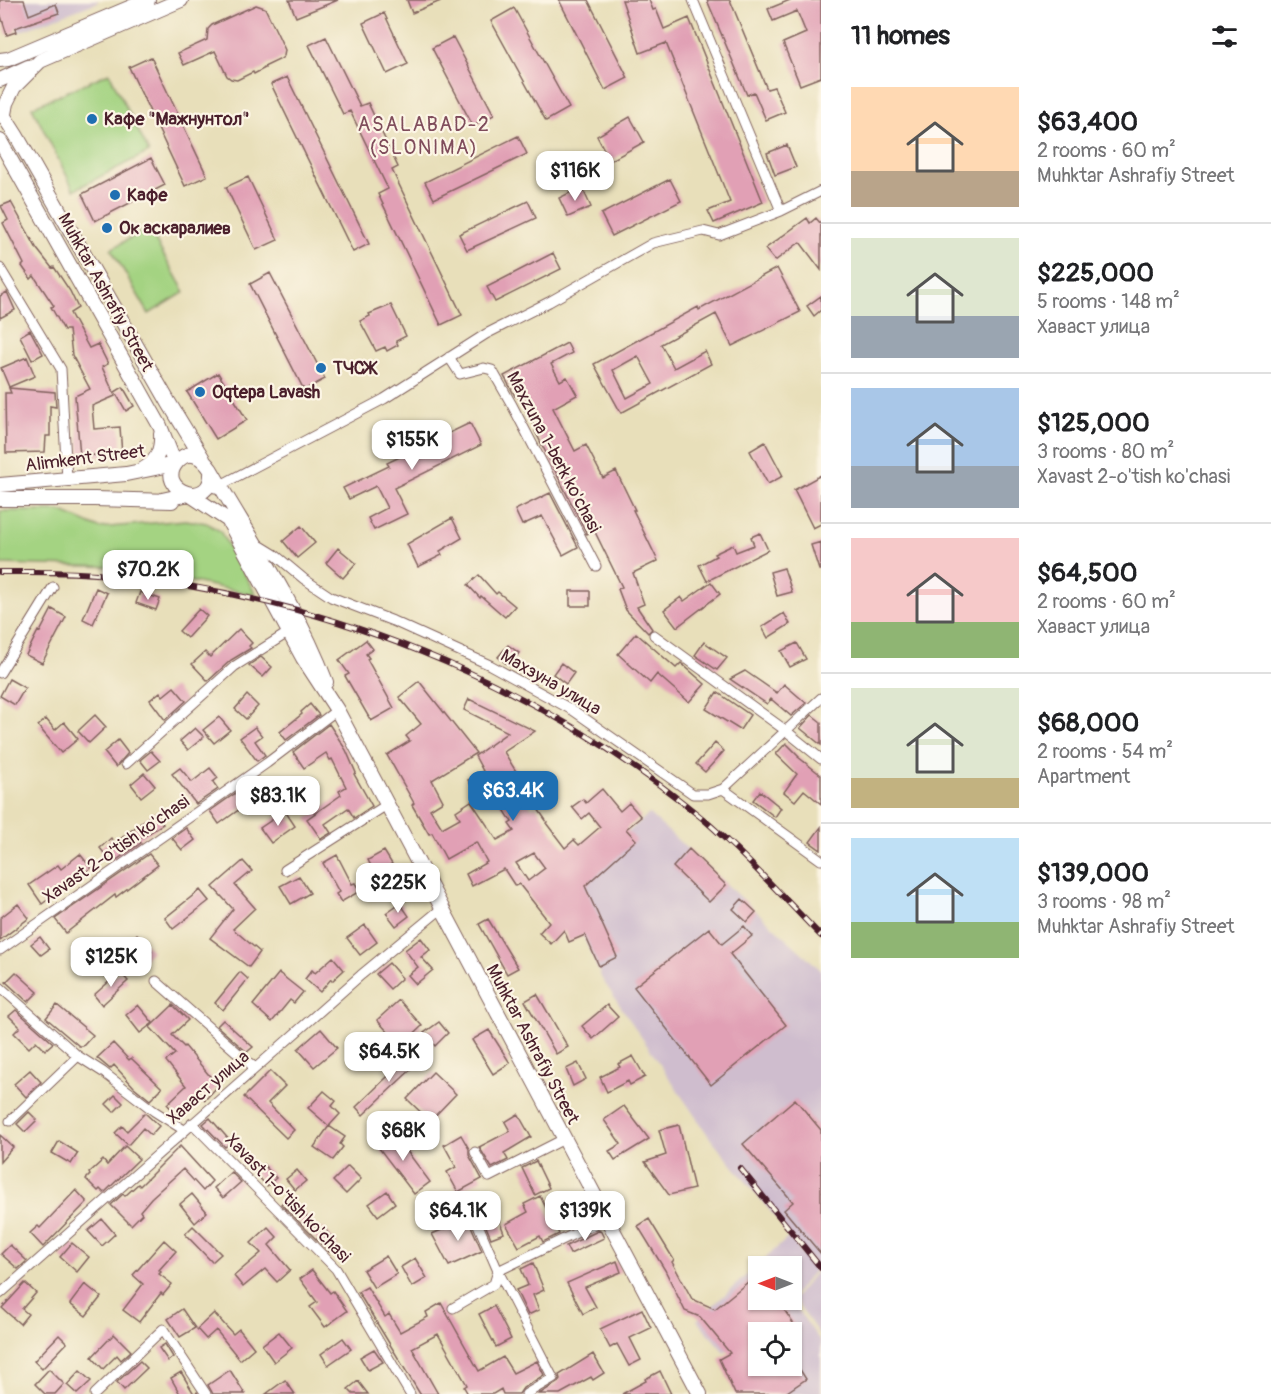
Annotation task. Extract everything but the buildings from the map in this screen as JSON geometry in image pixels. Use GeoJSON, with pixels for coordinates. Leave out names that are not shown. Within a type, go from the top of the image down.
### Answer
{"type":"FeatureCollection","features":[{"type":"Feature","properties":{"kind":"main road"},"geometry":{"type":"LineString","coordinates":[[3,63],[148,0]]}},
{"type":"Feature","properties":{"kind":"main road"},"geometry":{"type":"LineString","coordinates":[[0,81],[40,61],[181,0]]}},
{"type":"Feature","properties":{"kind":"main road"},"geometry":{"type":"LineString","coordinates":[[2,112],[14,87],[40,61]]}},
{"type":"Feature","properties":{"kind":"main road","name":"Muhktar Ashrafiy Street"},"geometry":{"type":"LineString","coordinates":[[2,112],[169,403],[252,541],[315,654],[337,710]]}},
{"type":"Feature","properties":{"kind":"main road","name":"Muhktar Ashrafiy Street"},"geometry":{"type":"LineString","coordinates":[[0,141],[160,426],[175,464]]}},
{"type":"Feature","properties":{"kind":"main road"},"geometry":{"type":"LineString","coordinates":[[142,470],[153,462],[159,452],[162,440],[160,426]]}},
{"type":"Feature","properties":{"kind":"main road"},"geometry":{"type":"LineString","coordinates":[[162,500],[195,493],[210,482],[207,464],[197,456],[184,456],[175,464],[172,477],[182,492],[195,493]]}},
{"type":"Feature","properties":{"kind":"main road","name":"Alimkent Street"},"geometry":{"type":"LineString","coordinates":[[0,485],[126,474],[175,464]]}},
{"type":"Feature","properties":{"kind":"main road","name":"Muhktar Ashrafiy Street"},"geometry":{"type":"LineString","coordinates":[[195,493],[228,520],[289,632],[337,710],[700,1394]]}},
{"type":"Feature","properties":{"kind":"main road","name":"Alimkent Street"},"geometry":{"type":"LineString","coordinates":[[0,499],[162,500]]}},
{"type":"Feature","properties":{"kind":"main road"},"geometry":{"type":"LineString","coordinates":[[162,500],[192,505],[228,520]]}},
{"type":"Feature","properties":{"kind":"street"},"geometry":{"type":"LineString","coordinates":[[693,0],[782,211]]}},
{"type":"Feature","properties":{"kind":"street"},"geometry":{"type":"LineString","coordinates":[[195,493],[220,486],[384,399],[486,334],[549,302],[653,243],[703,231],[719,235],[782,211],[821,191]]}},
{"type":"Feature","properties":{"kind":"street"},"geometry":{"type":"LineString","coordinates":[[0,268],[61,369],[67,480]]}},
{"type":"Feature","properties":{"kind":"street","name":"Maxzuna 1-berk ko'chasi"},"geometry":{"type":"LineString","coordinates":[[448,357],[460,374],[483,368],[492,370],[596,566]]}},
{"type":"Feature","properties":{"kind":"street","name":"Махзуна улица"},"geometry":{"type":"LineString","coordinates":[[252,541],[274,554],[304,579],[331,597],[393,621],[490,665],[574,711],[693,794],[708,794],[723,789]]}},
{"type":"Feature","properties":{"kind":"street"},"geometry":{"type":"LineString","coordinates":[[1,669],[53,587]]}},
{"type":"Feature","properties":{"kind":"street"},"geometry":{"type":"LineString","coordinates":[[126,764],[235,666],[289,632]]}},
{"type":"Feature","properties":{"kind":"street"},"geometry":{"type":"LineString","coordinates":[[654,635],[785,730],[821,759]]}},
{"type":"Feature","properties":{"kind":"street"},"geometry":{"type":"LineString","coordinates":[[821,698],[723,789],[821,860]]}},
{"type":"Feature","properties":{"kind":"street","name":"Xavast 2-o'tish ko'chasi"},"geometry":{"type":"LineString","coordinates":[[0,950],[267,763],[337,710]]}},
{"type":"Feature","properties":{"kind":"street"},"geometry":{"type":"LineString","coordinates":[[285,870],[388,804]]}},
{"type":"Feature","properties":{"kind":"street","name":"Хаваст улица"},"geometry":{"type":"LineString","coordinates":[[0,1294],[188,1126],[361,975],[441,909]]}},
{"type":"Feature","properties":{"kind":"street"},"geometry":{"type":"LineString","coordinates":[[156,981],[255,1068]]}},
{"type":"Feature","properties":{"kind":"street"},"geometry":{"type":"LineString","coordinates":[[0,987],[78,1056],[154,1111],[188,1126]]}},
{"type":"Feature","properties":{"kind":"street"},"geometry":{"type":"LineString","coordinates":[[9,1121],[78,1056]]}},
{"type":"Feature","properties":{"kind":"street","name":"Xavast 1-o'tish ko'chasi"},"geometry":{"type":"LineString","coordinates":[[188,1126],[336,1269],[410,1394]]}},
{"type":"Feature","properties":{"kind":"street"},"geometry":{"type":"LineString","coordinates":[[475,1152],[489,1177],[564,1139]]}},
{"type":"Feature","properties":{"kind":"street"},"geometry":{"type":"LineString","coordinates":[[473,1213],[498,1271],[554,1378],[525,1394]]}},
{"type":"Feature","properties":{"kind":"street"},"geometry":{"type":"LineString","coordinates":[[453,1308],[494,1284],[498,1271],[607,1218]]}},
{"type":"Feature","properties":{"kind":"street"},"geometry":{"type":"LineString","coordinates":[[95,1394],[163,1329],[206,1394]]}},
{"type":"Feature","properties":{"kind":"shaded area"},"geometry":{"type":"Polygon","coordinates":[[[8,0],[97,0],[98,2],[19,32],[8,0]]]}},
{"type":"Feature","properties":{"kind":"shaded area"},"geometry":{"type":"Polygon","coordinates":[[[649,814],[821,970],[821,1337],[802,1310],[802,1289],[818,1269],[710,1138],[602,979],[562,888],[649,814]]]}},
{"type":"Feature","properties":{"kind":"shaded area"},"geometry":{"type":"Polygon","coordinates":[[[789,1237],[815,1270],[802,1285],[802,1256],[768,1256],[789,1237]]]}},
{"type":"Feature","properties":{"kind":"shaded area"},"geometry":{"type":"Polygon","coordinates":[[[748,1274],[748,1310],[798,1310],[821,1342],[821,1394],[774,1394],[785,1376],[802,1376],[802,1322],[748,1322],[748,1338],[724,1352],[697,1320],[748,1274]]]}},
{"type":"Feature","properties":{"kind":"green space"},"geometry":{"type":"Polygon","coordinates":[[[109,73],[149,152],[74,190],[32,107],[109,73]]]}},
{"type":"Feature","properties":{"kind":"green space"},"geometry":{"type":"Polygon","coordinates":[[[148,228],[185,292],[149,314],[111,249],[148,228]]]}},
{"type":"Feature","properties":{"kind":"green space"},"geometry":{"type":"Polygon","coordinates":[[[0,511],[60,511],[99,528],[185,520],[207,523],[220,531],[256,595],[122,567],[0,564],[0,511]]]}},
{"type":"Feature","properties":{"kind":"railway"},"geometry":{"type":"LineString","coordinates":[[0,572],[94,574],[188,586],[268,603],[346,625],[422,652],[496,685],[568,724],[636,768],[718,832],[821,936]]}},
{"type":"Feature","properties":{"kind":"railway"},"geometry":{"type":"LineString","coordinates":[[740,1168],[821,1268]]}},
{"type":"Feature","properties":{"kind":"place","name":"Кафе \"Мажнунтол\""},"geometry":{"type":"Point","coordinates":[92,119]}},
{"type":"Feature","properties":{"kind":"place","name":"Кафе"},"geometry":{"type":"Point","coordinates":[115,195]}},
{"type":"Feature","properties":{"kind":"place","name":"Ок аскаралиев"},"geometry":{"type":"Point","coordinates":[107,228]}},
{"type":"Feature","properties":{"kind":"place","name":"ТЧСЖ"},"geometry":{"type":"Point","coordinates":[321,368]}},
{"type":"Feature","properties":{"kind":"place","name":"Oqtepa Lavash"},"geometry":{"type":"Point","coordinates":[200,392]}},
{"type":"Feature","properties":{"kind":"district","name":"ASALABAD-2 (SLONIMA)"},"geometry":{"type":"Point","coordinates":[424,136]}}]}
